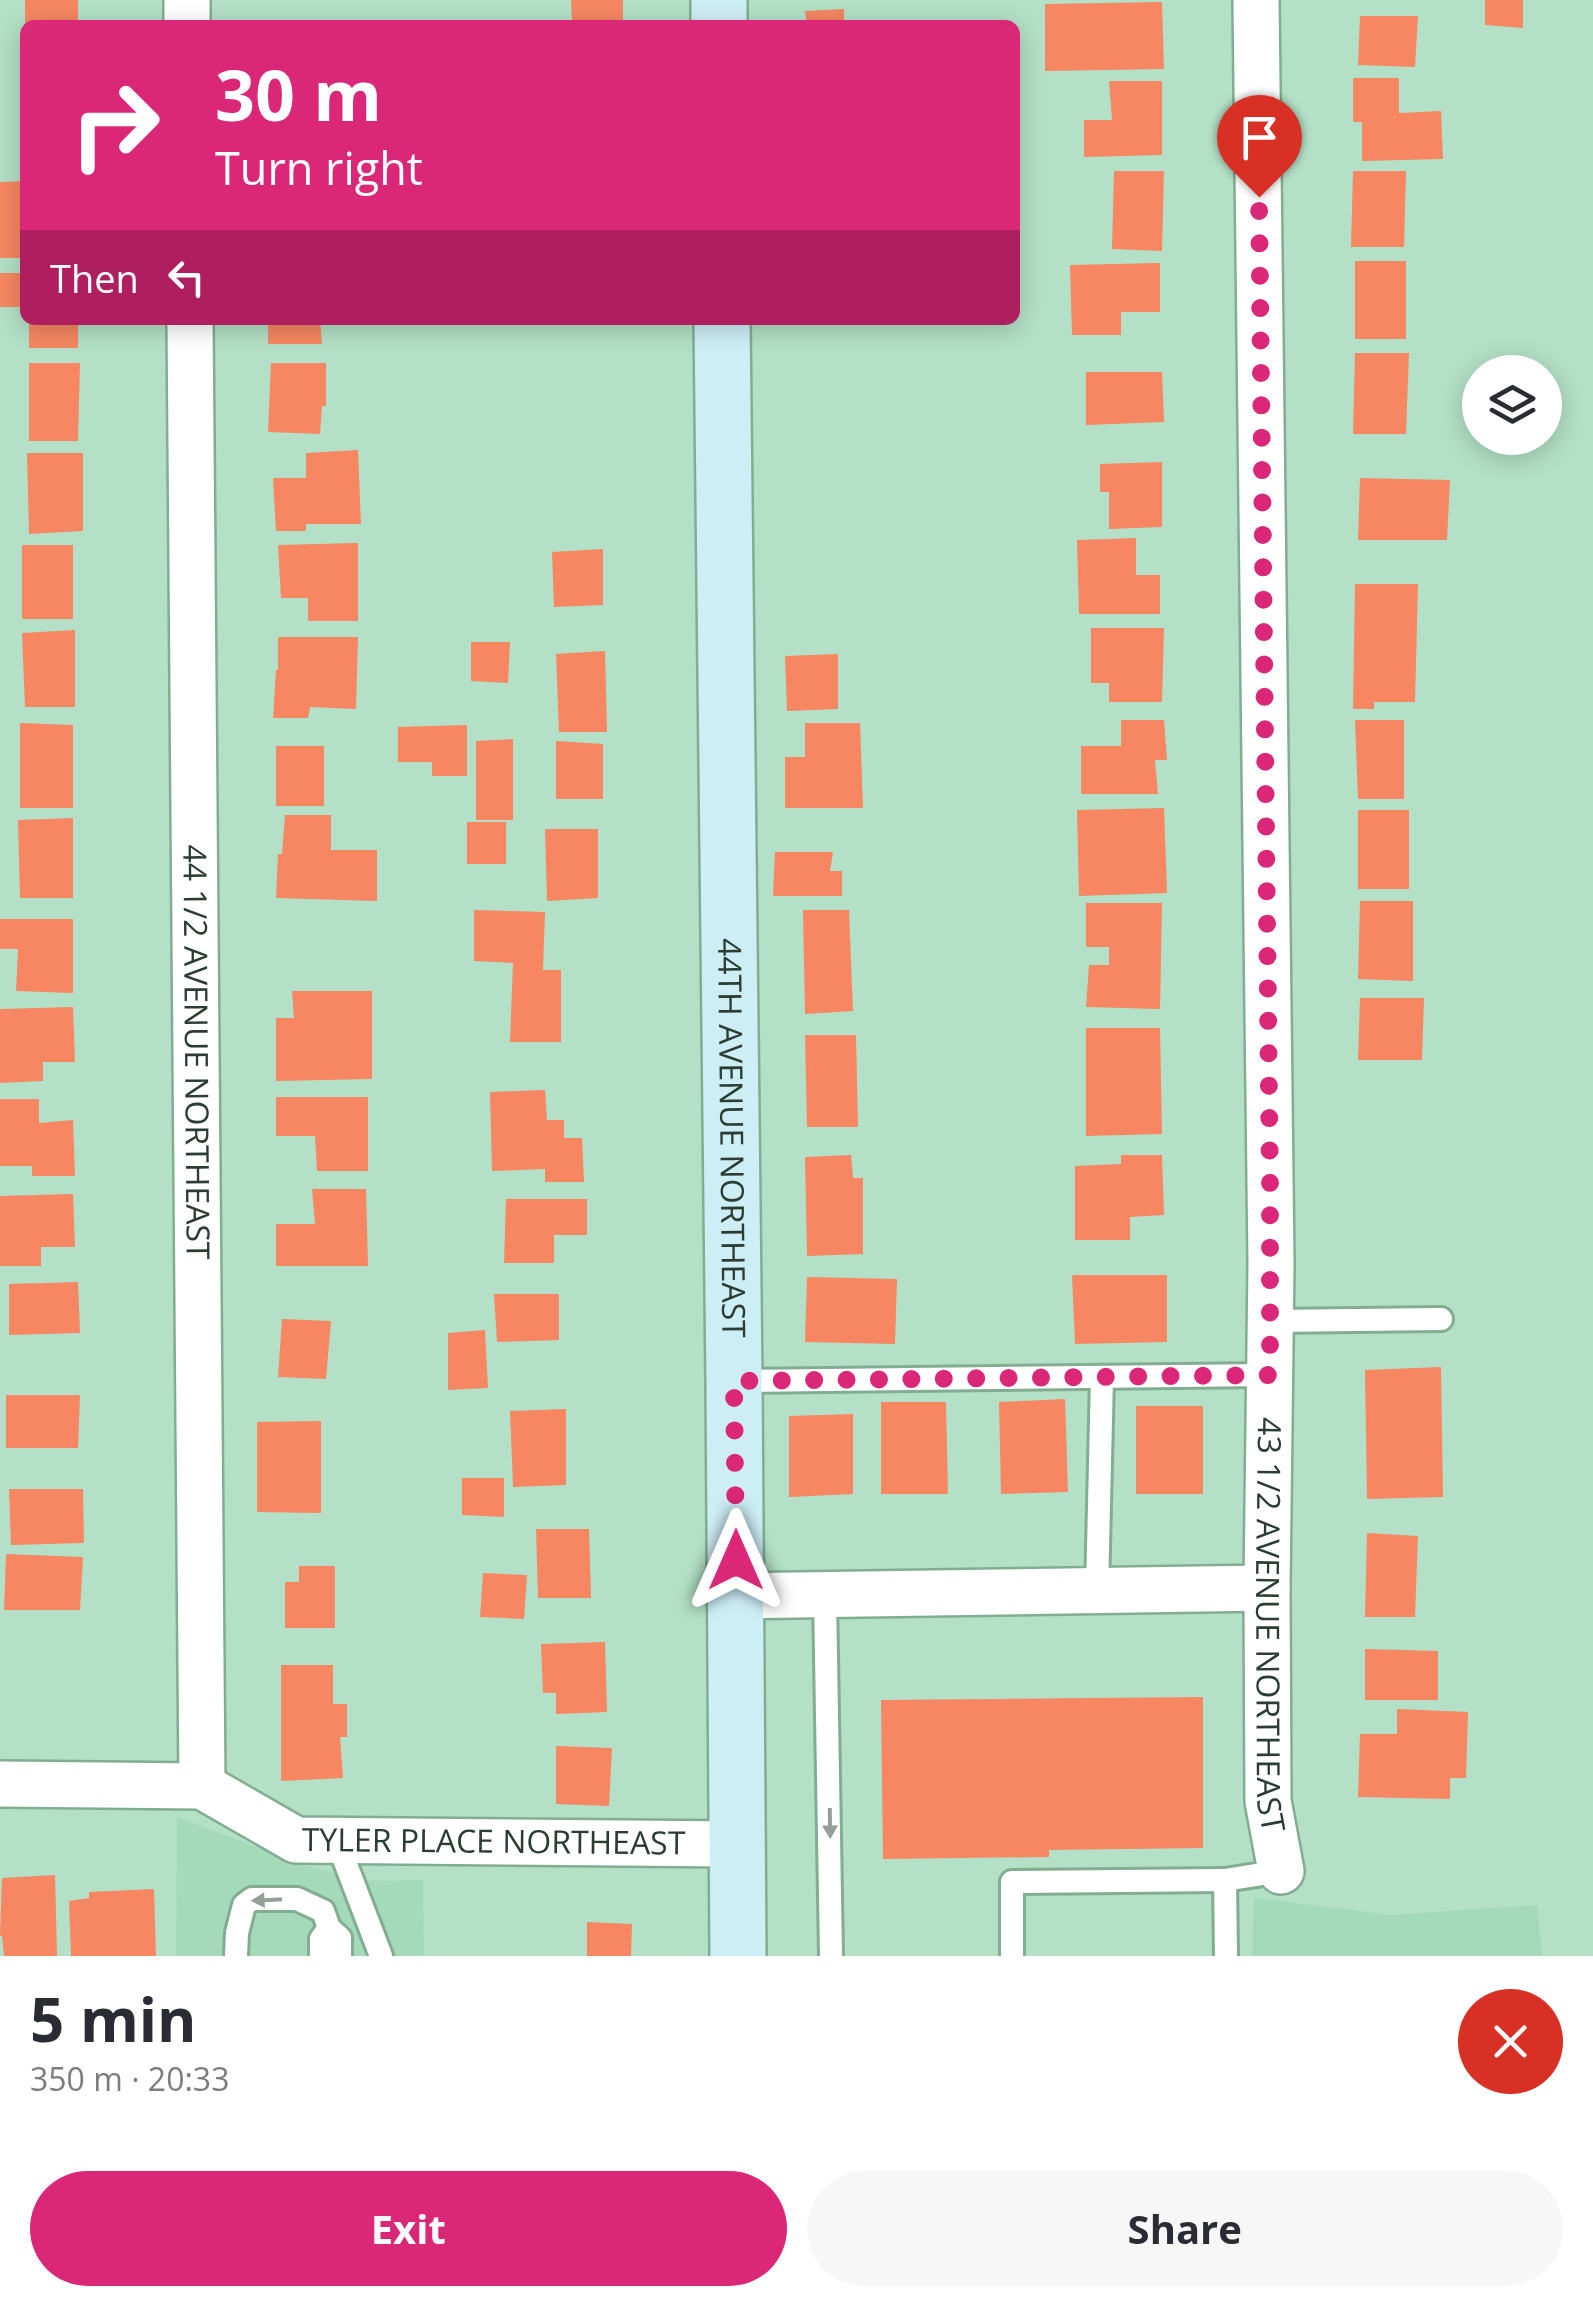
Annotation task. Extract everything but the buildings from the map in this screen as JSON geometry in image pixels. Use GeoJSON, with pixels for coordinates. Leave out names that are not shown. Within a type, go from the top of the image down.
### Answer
{"type":"FeatureCollection","features":[{"type":"Feature","properties":{"kind":"street","name":"43 1/2 AVENUE NORTHEAST"},"geometry":{"type":"LineString","coordinates":[[1256,0],[1271,1322],[1268,1801],[1281,1871]]}},
{"type":"Feature","properties":{"kind":"street","name":"44 1/2 AVENUE NORTHEAST"},"geometry":{"type":"LineString","coordinates":[[190,325],[202,1786]]}},
{"type":"Feature","properties":{"kind":"street","name":"44TH AVENUE NORTHEAST"},"geometry":{"type":"LineString","coordinates":[[722,325],[738,1956]]}},
{"type":"Feature","properties":{"kind":"street"},"geometry":{"type":"LineString","coordinates":[[736,1596],[1267,1588]]}},
{"type":"Feature","properties":{"kind":"street"},"geometry":{"type":"LineString","coordinates":[[0,1784],[202,1786]]}},
{"type":"Feature","properties":{"kind":"street","name":"TYLER PLACE NORTHEAST"},"geometry":{"type":"LineString","coordinates":[[202,1786],[296,1840],[737,1844]]}},
{"type":"Feature","properties":{"kind":"lane"},"geometry":{"type":"LineString","coordinates":[[1271,1322],[1441,1319]]}},
{"type":"Feature","properties":{"kind":"lane"},"geometry":{"type":"LineString","coordinates":[[734,1381],[1270,1375]]}},
{"type":"Feature","properties":{"kind":"lane"},"geometry":{"type":"LineString","coordinates":[[1097,1590],[1102,1376]]}},
{"type":"Feature","properties":{"kind":"lane"},"geometry":{"type":"LineString","coordinates":[[825,1595],[832,1956]]}},
{"type":"Feature","properties":{"kind":"lane"},"geometry":{"type":"LineString","coordinates":[[336,1841],[380,1956]]}},
{"type":"Feature","properties":{"kind":"lane"},"geometry":{"type":"LineString","coordinates":[[1012,1956],[1012,1882],[1225,1880],[1281,1871]]}},
{"type":"Feature","properties":{"kind":"lane"},"geometry":{"type":"LineString","coordinates":[[1225,1880],[1226,1956]]}},
{"type":"Feature","properties":{"kind":"lane"},"geometry":{"type":"LineString","coordinates":[[236,1956],[244,1906],[252,1899],[297,1899],[322,1912],[329,1928],[340,1938],[340,1956]]}},
{"type":"Feature","properties":{"kind":"lane"},"geometry":{"type":"LineString","coordinates":[[321,1956],[321,1939],[329,1928]]}},
{"type":"Feature","properties":{"kind":"shaded area"},"geometry":{"type":"Polygon","coordinates":[[[177,1817],[307,1866],[366,1881],[423,1880],[424,1956],[176,1956],[177,1817]]]}},
{"type":"Feature","properties":{"kind":"shaded area"},"geometry":{"type":"Polygon","coordinates":[[[1254,1898],[1389,1915],[1537,1905],[1542,1956],[1252,1956],[1254,1898]]]}},
{"type":"Feature","properties":{"kind":"route"},"geometry":{"type":"LineString","coordinates":[[736,1560],[734,1381],[1270,1375],[1259,197]]}}]}
